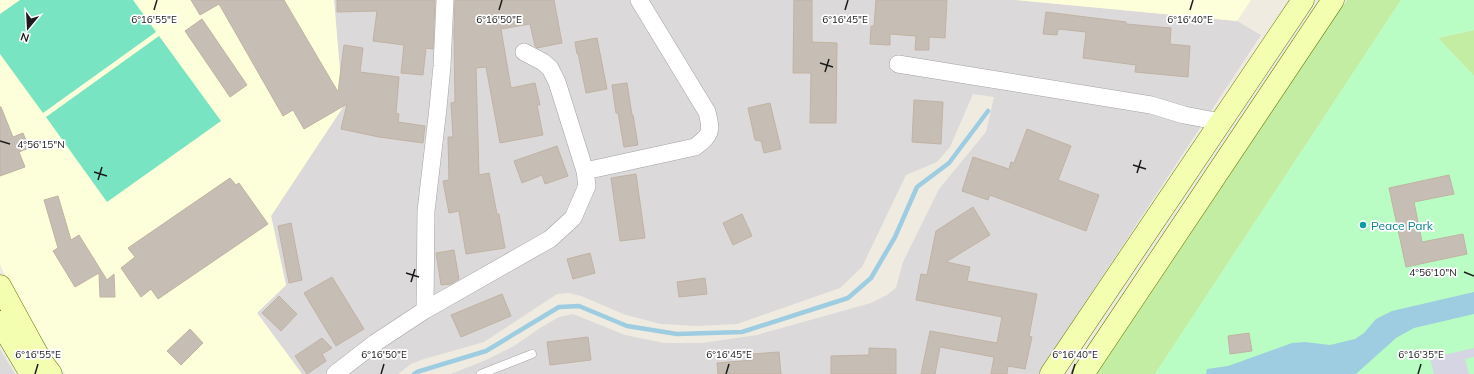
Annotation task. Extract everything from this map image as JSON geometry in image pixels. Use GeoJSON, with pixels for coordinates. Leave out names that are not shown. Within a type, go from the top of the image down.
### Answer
{"type":"FeatureCollection","features":[{"type":"Feature","properties":{"kind":"main road"},"geometry":{"type":"LineString","coordinates":[[1051,374],[1303,0]]}},
{"type":"Feature","properties":{"kind":"main road"},"geometry":{"type":"LineString","coordinates":[[1083,374],[1333,0]]}},
{"type":"Feature","properties":{"kind":"main road"},"geometry":{"type":"LineString","coordinates":[[0,286],[41,361],[51,374]]}},
{"type":"Feature","properties":{"kind":"main road"},"geometry":{"type":"LineString","coordinates":[[0,322],[31,374]]}},
{"type":"Feature","properties":{"kind":"street"},"geometry":{"type":"LineString","coordinates":[[425,310],[426,211],[442,66],[445,0]]}},
{"type":"Feature","properties":{"kind":"street"},"geometry":{"type":"LineString","coordinates":[[585,170],[695,147],[707,138],[710,125],[707,112],[639,0]]}},
{"type":"Feature","properties":{"kind":"street"},"geometry":{"type":"LineString","coordinates":[[335,374],[375,343],[425,310],[550,238],[573,218],[587,186],[585,170],[557,82],[550,68],[543,62],[524,52]]}},
{"type":"Feature","properties":{"kind":"street"},"geometry":{"type":"LineString","coordinates":[[898,64],[1151,106],[1220,122]]}},
{"type":"Feature","properties":{"kind":"lane"},"geometry":{"type":"LineString","coordinates":[[481,374],[532,354]]}},
{"type":"Feature","properties":{"kind":"shaded area"},"geometry":{"type":"Polygon","coordinates":[[[0,0],[334,0],[343,107],[271,216],[286,285],[257,313],[302,374],[65,374],[8,282],[0,264],[0,0]]]}},
{"type":"Feature","properties":{"kind":"shaded area"},"geometry":{"type":"Polygon","coordinates":[[[334,0],[1016,0],[1237,21],[1261,35],[1038,374],[451,374],[486,360],[514,346],[559,317],[573,314],[625,335],[664,343],[702,343],[757,335],[871,303],[887,295],[896,288],[903,262],[939,189],[986,132],[994,97],[973,94],[950,147],[937,162],[906,175],[862,267],[840,288],[737,324],[697,326],[661,324],[626,315],[581,296],[569,293],[557,294],[484,342],[424,359],[411,364],[398,374],[302,374],[257,313],[286,285],[271,216],[343,107],[334,0]]]}},
{"type":"Feature","properties":{"kind":"shaded area"},"geometry":{"type":"Polygon","coordinates":[[[1016,0],[1251,0],[1237,21],[1016,0]]]}},
{"type":"Feature","properties":{"kind":"shaded area"},"geometry":{"type":"Polygon","coordinates":[[[1474,348],[1474,357],[1465,359],[1469,374],[1434,374],[1430,358],[1474,348]]]}},
{"type":"Feature","properties":{"kind":"shaded area"},"geometry":{"type":"Polygon","coordinates":[[[0,349],[15,374],[0,374],[0,349]]]}},
{"type":"Feature","properties":{"kind":"green space"},"geometry":{"type":"Polygon","coordinates":[[[20,0],[133,0],[156,32],[43,113],[0,54],[0,14],[20,0]]]}},
{"type":"Feature","properties":{"kind":"green space"},"geometry":{"type":"Polygon","coordinates":[[[1347,0],[1401,0],[1155,374],[1096,374],[1347,0]]]}},
{"type":"Feature","properties":{"kind":"green space","name":"Peace Park"},"geometry":{"type":"Polygon","coordinates":[[[1401,0],[1474,0],[1474,30],[1438,38],[1474,76],[1474,374],[1155,374],[1401,0]]]}},
{"type":"Feature","properties":{"kind":"green space"},"geometry":{"type":"Polygon","coordinates":[[[1474,30],[1474,76],[1438,38],[1474,30]]]}},
{"type":"Feature","properties":{"kind":"green space"},"geometry":{"type":"Polygon","coordinates":[[[159,36],[221,121],[107,202],[46,117],[159,36]]]}},
{"type":"Feature","properties":{"kind":"water"},"geometry":{"type":"Polygon","coordinates":[[[1474,292],[1474,314],[1414,328],[1396,338],[1356,374],[1206,374],[1207,369],[1228,366],[1292,343],[1305,342],[1330,345],[1355,339],[1364,333],[1376,319],[1392,311],[1474,292]]]}},
{"type":"Feature","properties":{"kind":"building"},"geometry":{"type":"Polygon","coordinates":[[[191,0],[284,0],[338,92],[344,45],[363,48],[360,72],[399,77],[396,113],[399,114],[398,122],[425,126],[423,143],[379,137],[341,129],[347,104],[304,129],[293,110],[283,116],[219,4],[200,15],[191,0]]]}},
{"type":"Feature","properties":{"kind":"building"},"geometry":{"type":"Polygon","coordinates":[[[337,0],[435,0],[433,49],[426,48],[423,75],[401,73],[404,45],[373,41],[377,11],[337,12],[337,0]]]}},
{"type":"Feature","properties":{"kind":"building"},"geometry":{"type":"Polygon","coordinates":[[[455,0],[554,0],[562,43],[537,48],[535,46],[530,24],[501,29],[511,88],[535,83],[540,105],[537,105],[543,135],[500,143],[486,67],[476,68],[479,175],[489,173],[497,214],[499,214],[505,248],[466,254],[459,211],[449,213],[443,181],[449,180],[448,137],[453,137],[451,103],[455,102],[455,0]]]}},
{"type":"Feature","properties":{"kind":"building"},"geometry":{"type":"Polygon","coordinates":[[[794,0],[812,0],[812,42],[837,43],[836,123],[810,123],[811,73],[793,73],[794,0]]]}},
{"type":"Feature","properties":{"kind":"building"},"geometry":{"type":"Polygon","coordinates":[[[876,0],[947,0],[945,38],[929,37],[929,50],[915,50],[916,36],[890,34],[890,45],[870,44],[871,26],[874,26],[876,0]]]}},
{"type":"Feature","properties":{"kind":"building"},"geometry":{"type":"Polygon","coordinates":[[[1046,12],[1126,22],[1126,24],[1171,28],[1170,44],[1190,46],[1188,77],[1135,72],[1136,65],[1083,58],[1086,32],[1058,29],[1057,35],[1043,34],[1046,12]]]}},
{"type":"Feature","properties":{"kind":"building"},"geometry":{"type":"Polygon","coordinates":[[[202,19],[247,85],[230,97],[185,31],[202,19]]]}},
{"type":"Feature","properties":{"kind":"building"},"geometry":{"type":"Polygon","coordinates":[[[597,38],[607,89],[586,93],[575,42],[597,38]]]}},
{"type":"Feature","properties":{"kind":"building"},"geometry":{"type":"Polygon","coordinates":[[[627,83],[638,145],[624,147],[618,113],[616,113],[612,85],[627,83]]]}},
{"type":"Feature","properties":{"kind":"building"},"geometry":{"type":"Polygon","coordinates":[[[914,100],[943,102],[941,144],[912,142],[914,100]]]}},
{"type":"Feature","properties":{"kind":"building"},"geometry":{"type":"Polygon","coordinates":[[[770,103],[781,149],[764,153],[761,141],[755,140],[748,108],[770,103]]]}},
{"type":"Feature","properties":{"kind":"building"},"geometry":{"type":"Polygon","coordinates":[[[0,107],[13,137],[23,133],[29,148],[19,152],[25,167],[0,176],[0,107]]]}},
{"type":"Feature","properties":{"kind":"building"},"geometry":{"type":"Polygon","coordinates":[[[1027,129],[1071,146],[1058,180],[1099,195],[1086,231],[990,195],[988,200],[962,191],[973,157],[1009,169],[1011,162],[1014,163],[1027,129]]]}},
{"type":"Feature","properties":{"kind":"building"},"geometry":{"type":"Polygon","coordinates":[[[557,146],[568,176],[545,184],[542,175],[522,183],[514,161],[557,146]]]}},
{"type":"Feature","properties":{"kind":"building"},"geometry":{"type":"Polygon","coordinates":[[[636,174],[645,238],[620,241],[611,178],[636,174]]]}},
{"type":"Feature","properties":{"kind":"building"},"geometry":{"type":"Polygon","coordinates":[[[1449,175],[1454,194],[1414,202],[1422,242],[1463,234],[1467,254],[1406,267],[1389,188],[1449,175]]]}},
{"type":"Feature","properties":{"kind":"building"},"geometry":{"type":"Polygon","coordinates":[[[230,178],[236,185],[239,183],[268,224],[158,299],[151,289],[141,297],[121,268],[135,257],[128,248],[230,178]]]}},
{"type":"Feature","properties":{"kind":"building"},"geometry":{"type":"Polygon","coordinates":[[[58,196],[71,240],[79,235],[107,280],[114,274],[115,297],[100,297],[99,273],[75,287],[53,251],[58,248],[44,200],[58,196]]]}},
{"type":"Feature","properties":{"kind":"building"},"geometry":{"type":"Polygon","coordinates":[[[973,207],[990,235],[946,262],[970,267],[967,281],[1037,294],[1029,336],[1032,337],[1025,369],[1008,366],[1007,374],[991,374],[994,357],[940,347],[935,374],[921,374],[930,331],[997,343],[1002,317],[916,300],[921,274],[927,275],[936,231],[973,207]]]}},
{"type":"Feature","properties":{"kind":"building"},"geometry":{"type":"Polygon","coordinates":[[[742,214],[752,236],[733,245],[723,223],[742,214]]]}},
{"type":"Feature","properties":{"kind":"building"},"geometry":{"type":"Polygon","coordinates":[[[291,223],[302,280],[289,283],[278,226],[291,223]]]}},
{"type":"Feature","properties":{"kind":"building"},"geometry":{"type":"Polygon","coordinates":[[[454,250],[459,279],[451,284],[441,285],[436,253],[454,250]]]}},
{"type":"Feature","properties":{"kind":"building"},"geometry":{"type":"Polygon","coordinates":[[[590,253],[595,273],[573,279],[567,259],[590,253]]]}},
{"type":"Feature","properties":{"kind":"building"},"geometry":{"type":"Polygon","coordinates":[[[332,277],[364,329],[336,346],[304,293],[332,277]]]}},
{"type":"Feature","properties":{"kind":"building"},"geometry":{"type":"Polygon","coordinates":[[[705,278],[707,294],[679,297],[677,282],[705,278]]]}},
{"type":"Feature","properties":{"kind":"building"},"geometry":{"type":"Polygon","coordinates":[[[502,294],[511,316],[461,337],[451,315],[502,294]]]}},
{"type":"Feature","properties":{"kind":"building"},"geometry":{"type":"Polygon","coordinates":[[[279,296],[297,314],[281,331],[262,313],[279,296]]]}},
{"type":"Feature","properties":{"kind":"building"},"geometry":{"type":"Polygon","coordinates":[[[190,329],[203,343],[181,365],[167,351],[190,329]]]}},
{"type":"Feature","properties":{"kind":"building"},"geometry":{"type":"Polygon","coordinates":[[[1249,333],[1252,351],[1230,354],[1228,336],[1249,333]]]}},
{"type":"Feature","properties":{"kind":"building"},"geometry":{"type":"Polygon","coordinates":[[[588,337],[591,360],[550,365],[547,342],[588,337]]]}},
{"type":"Feature","properties":{"kind":"building"},"geometry":{"type":"Polygon","coordinates":[[[322,338],[332,348],[322,354],[326,361],[307,374],[295,356],[322,338]]]}},
{"type":"Feature","properties":{"kind":"building"},"geometry":{"type":"Polygon","coordinates":[[[869,348],[896,349],[896,374],[831,374],[831,356],[869,355],[869,348]]]}},
{"type":"Feature","properties":{"kind":"building"},"geometry":{"type":"Polygon","coordinates":[[[779,352],[781,374],[718,374],[717,363],[753,360],[753,354],[779,352]]]}},
{"type":"Feature","properties":{"kind":"waterway"},"geometry":{"type":"LineString","coordinates":[[414,374],[486,351],[559,307],[579,306],[627,326],[677,334],[742,332],[848,298],[871,278],[895,237],[917,187],[949,163],[988,111]]}},
{"type":"Feature","properties":{"kind":"place","name":"Peace Park"},"geometry":{"type":"Point","coordinates":[1363,225]}}]}
